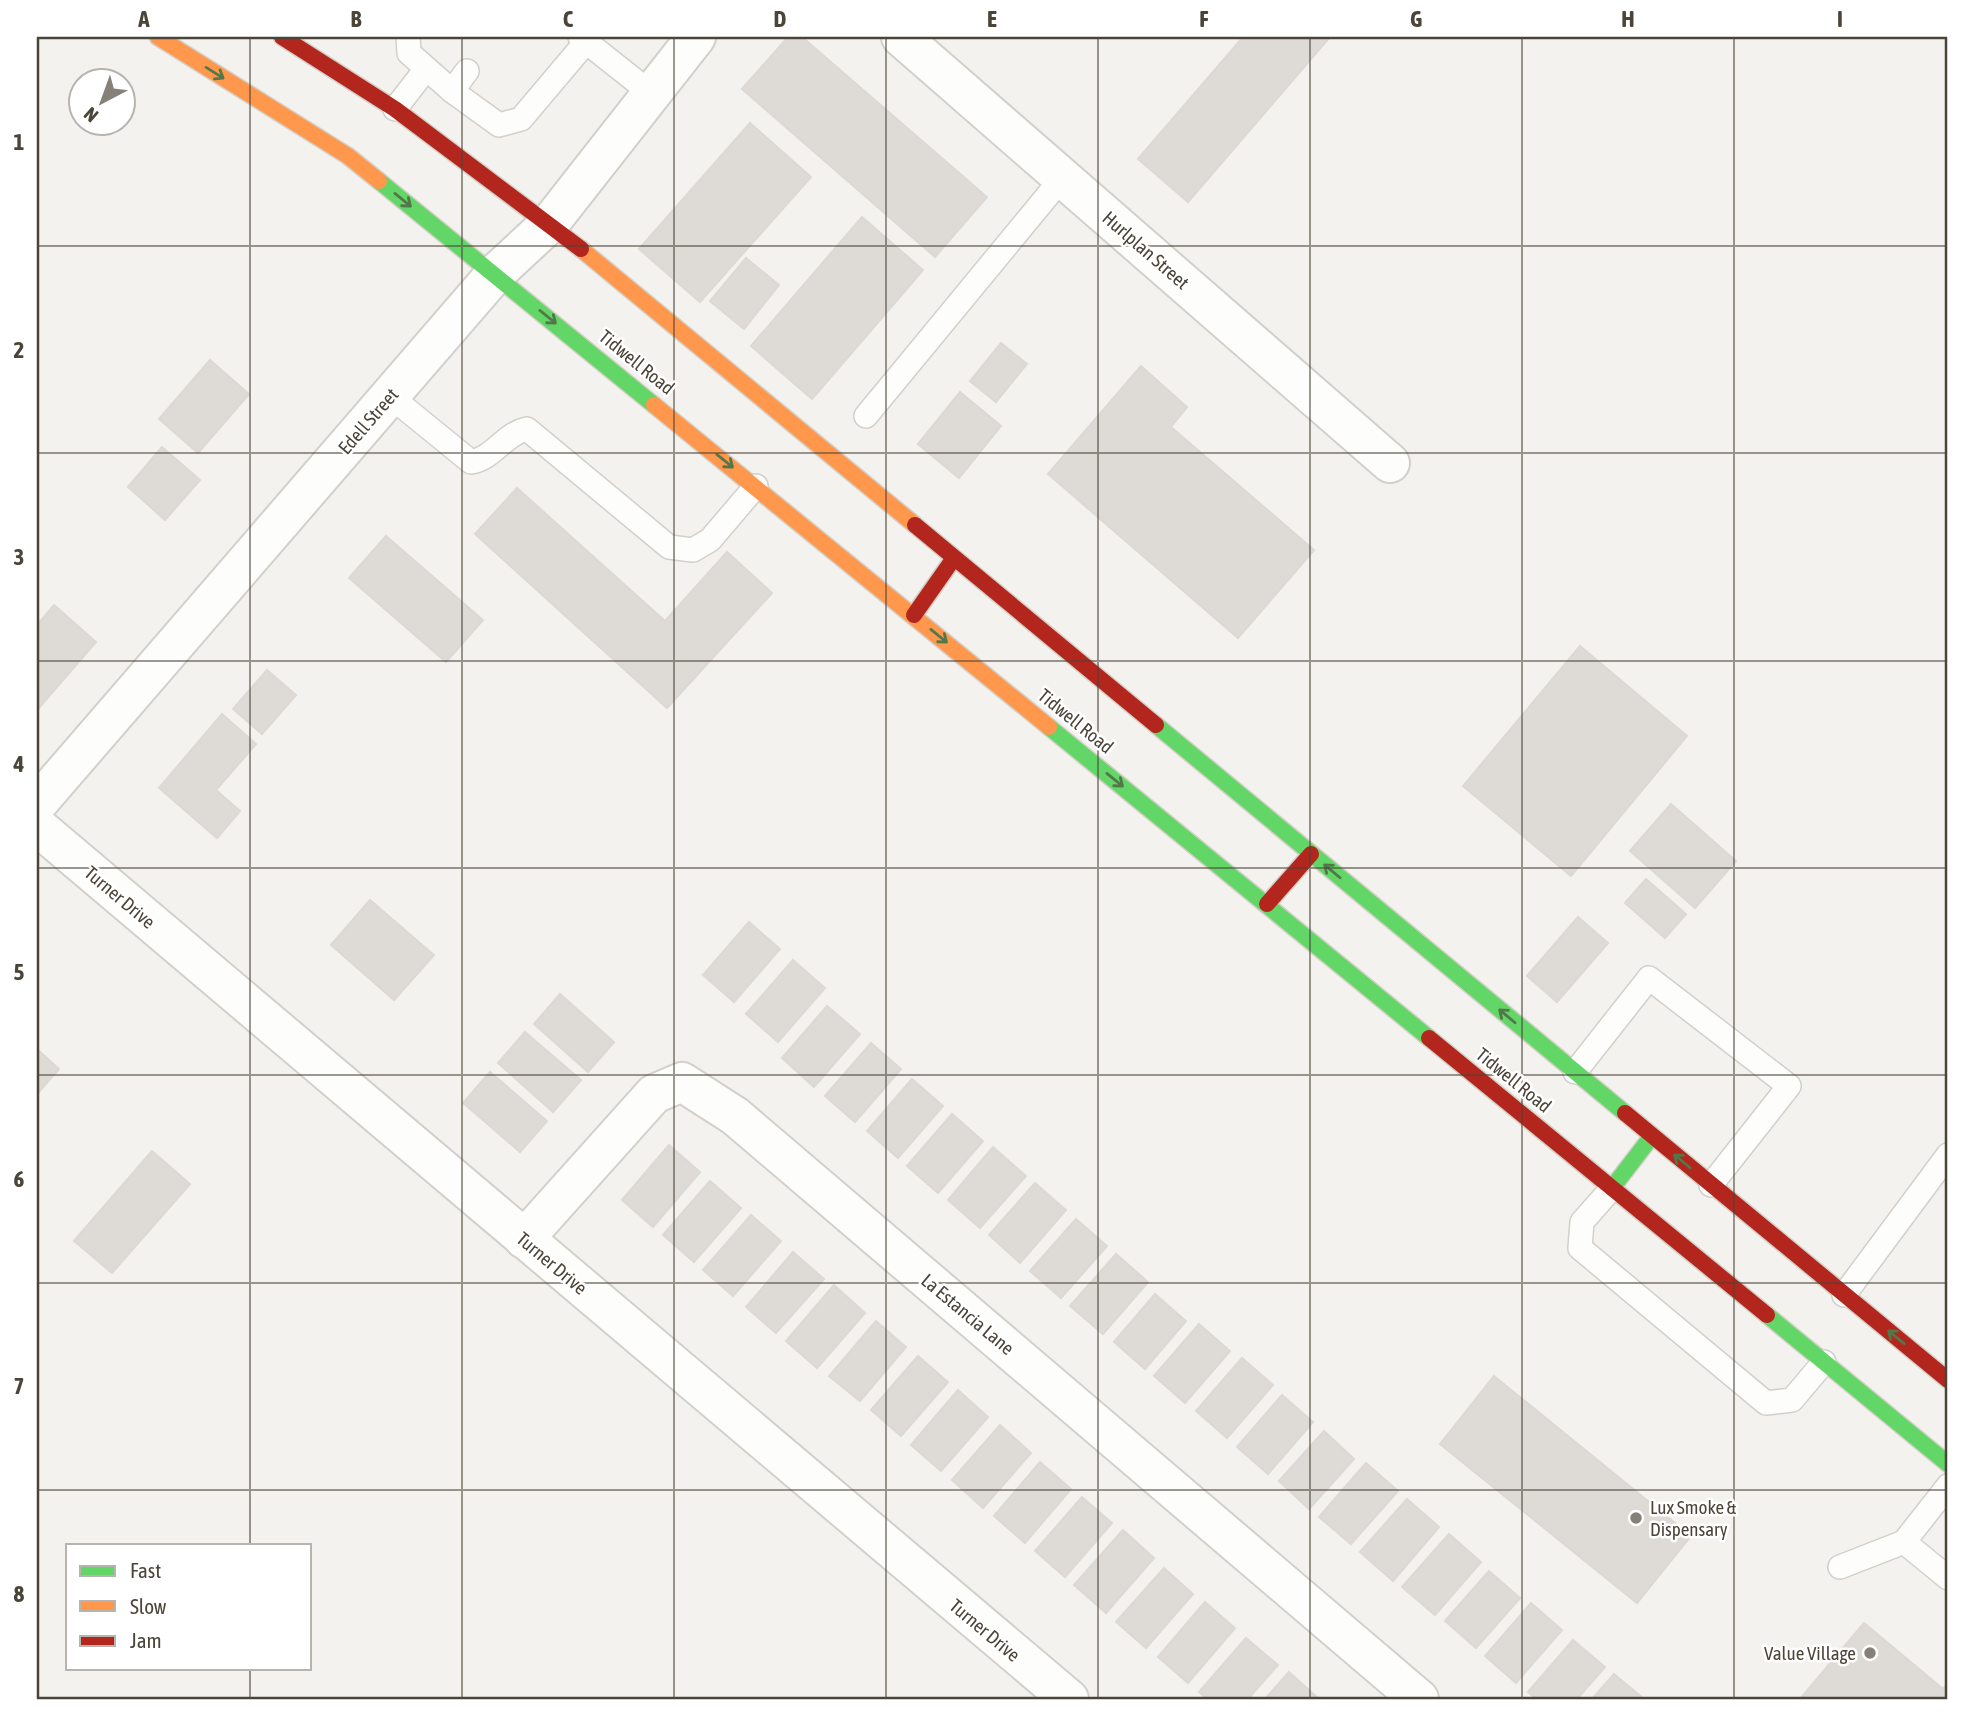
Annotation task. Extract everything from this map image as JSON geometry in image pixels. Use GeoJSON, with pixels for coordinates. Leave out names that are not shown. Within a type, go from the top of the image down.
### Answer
{"type":"FeatureCollection","features":[{"type":"Feature","properties":{"kind":"main road","name":"Tidwell Road"},"geometry":{"type":"LineString","coordinates":[[158,37],[348,156],[914,615],[1824,1362],[1936,1446],[1948,1464]]}},
{"type":"Feature","properties":{"kind":"main road"},"geometry":{"type":"LineString","coordinates":[[282,37],[395,109],[550,223],[1844,1295],[1944,1367]]}},
{"type":"Feature","properties":{"kind":"main road"},"geometry":{"type":"LineString","coordinates":[[914,615],[954,558]]}},
{"type":"Feature","properties":{"kind":"main road"},"geometry":{"type":"LineString","coordinates":[[1267,904],[1311,854]]}},
{"type":"Feature","properties":{"kind":"main road"},"geometry":{"type":"LineString","coordinates":[[1612,1188],[1652,1136]]}},
{"type":"Feature","properties":{"kind":"street","name":"Edell Street"},"geometry":{"type":"LineString","coordinates":[[37,804],[495,274],[550,223],[696,37]]}},
{"type":"Feature","properties":{"kind":"street","name":"Hurlplan Street"},"geometry":{"type":"LineString","coordinates":[[901,37],[1390,463]]}},
{"type":"Feature","properties":{"kind":"street","name":"Turner Drive"},"geometry":{"type":"LineString","coordinates":[[37,826],[1069,1699]]}},
{"type":"Feature","properties":{"kind":"street","name":"La Estancia Lane"},"geometry":{"type":"LineString","coordinates":[[524,1239],[653,1094],[682,1082],[735,1116],[1419,1699]]}},
{"type":"Feature","properties":{"kind":"lane"},"geometry":{"type":"LineString","coordinates":[[408,37],[409,53],[452,91],[499,125],[521,118],[583,39],[652,94]]}},
{"type":"Feature","properties":{"kind":"lane"},"geometry":{"type":"LineString","coordinates":[[395,109],[426,69]]}},
{"type":"Feature","properties":{"kind":"lane"},"geometry":{"type":"LineString","coordinates":[[452,91],[467,71]]}},
{"type":"Feature","properties":{"kind":"lane"},"geometry":{"type":"LineString","coordinates":[[866,416],[1063,177]]}},
{"type":"Feature","properties":{"kind":"lane"},"geometry":{"type":"LineString","coordinates":[[390,396],[471,462],[485,460],[516,431],[527,429],[668,547],[693,550],[710,540],[756,486]]}},
{"type":"Feature","properties":{"kind":"lane"},"geometry":{"type":"LineString","coordinates":[[1575,1072],[1649,978],[1789,1086],[1711,1185]]}},
{"type":"Feature","properties":{"kind":"lane"},"geometry":{"type":"LineString","coordinates":[[1844,1295],[1948,1155]]}},
{"type":"Feature","properties":{"kind":"lane"},"geometry":{"type":"LineString","coordinates":[[1612,1188],[1582,1222],[1580,1248],[1766,1403],[1792,1400],[1824,1362]]}},
{"type":"Feature","properties":{"kind":"lane"},"geometry":{"type":"LineString","coordinates":[[1840,1567],[1905,1542],[1948,1486]]}},
{"type":"Feature","properties":{"kind":"lane"},"geometry":{"type":"LineString","coordinates":[[1905,1542],[1948,1578]]}},
{"type":"Feature","properties":{"kind":"building"},"geometry":{"type":"Polygon","coordinates":[[[788,37],[802,37],[987,197],[935,257],[742,89],[788,37]]]}},
{"type":"Feature","properties":{"kind":"building"},"geometry":{"type":"Polygon","coordinates":[[[1243,37],[1330,37],[1188,202],[1138,159],[1243,37]]]}},
{"type":"Feature","properties":{"kind":"building"},"geometry":{"type":"Polygon","coordinates":[[[750,123],[811,177],[700,302],[639,249],[750,123]]]}},
{"type":"Feature","properties":{"kind":"building"},"geometry":{"type":"Polygon","coordinates":[[[862,217],[923,270],[812,399],[751,346],[862,217]]]}},
{"type":"Feature","properties":{"kind":"building"},"geometry":{"type":"Polygon","coordinates":[[[746,258],[779,285],[744,329],[710,301],[746,258]]]}},
{"type":"Feature","properties":{"kind":"building"},"geometry":{"type":"Polygon","coordinates":[[[1001,343],[1027,364],[996,402],[970,381],[1001,343]]]}},
{"type":"Feature","properties":{"kind":"building"},"geometry":{"type":"Polygon","coordinates":[[[210,360],[249,394],[198,453],[159,419],[210,360]]]}},
{"type":"Feature","properties":{"kind":"building"},"geometry":{"type":"Polygon","coordinates":[[[1141,366],[1187,407],[1171,427],[1314,550],[1238,638],[1048,474],[1141,366]]]}},
{"type":"Feature","properties":{"kind":"building"},"geometry":{"type":"Polygon","coordinates":[[[960,392],[1001,426],[959,478],[918,444],[960,392]]]}},
{"type":"Feature","properties":{"kind":"building"},"geometry":{"type":"Polygon","coordinates":[[[162,447],[200,480],[165,520],[128,487],[162,447]]]}},
{"type":"Feature","properties":{"kind":"building"},"geometry":{"type":"Polygon","coordinates":[[[517,488],[665,621],[727,552],[772,593],[667,708],[475,534],[517,488]]]}},
{"type":"Feature","properties":{"kind":"building"},"geometry":{"type":"Polygon","coordinates":[[[386,536],[483,620],[446,662],[349,578],[386,536]]]}},
{"type":"Feature","properties":{"kind":"building"},"geometry":{"type":"Polygon","coordinates":[[[54,605],[96,642],[37,710],[37,625],[54,605]]]}},
{"type":"Feature","properties":{"kind":"building"},"geometry":{"type":"Polygon","coordinates":[[[1580,646],[1687,736],[1571,876],[1463,786],[1580,646]]]}},
{"type":"Feature","properties":{"kind":"building"},"geometry":{"type":"Polygon","coordinates":[[[267,670],[296,695],[262,734],[233,709],[267,670]]]}},
{"type":"Feature","properties":{"kind":"building"},"geometry":{"type":"Polygon","coordinates":[[[222,714],[256,744],[216,790],[240,811],[217,838],[159,788],[222,714]]]}},
{"type":"Feature","properties":{"kind":"building"},"geometry":{"type":"Polygon","coordinates":[[[1671,804],[1736,861],[1695,908],[1630,851],[1671,804]]]}},
{"type":"Feature","properties":{"kind":"building"},"geometry":{"type":"Polygon","coordinates":[[[1646,879],[1686,914],[1665,938],[1625,903],[1646,879]]]}},
{"type":"Feature","properties":{"kind":"building"},"geometry":{"type":"Polygon","coordinates":[[[370,900],[434,955],[394,1000],[331,945],[370,900]]]}},
{"type":"Feature","properties":{"kind":"building"},"geometry":{"type":"Polygon","coordinates":[[[1578,917],[1608,943],[1557,1002],[1527,976],[1578,917]]]}},
{"type":"Feature","properties":{"kind":"building"},"geometry":{"type":"Polygon","coordinates":[[[749,922],[780,949],[734,1002],[703,975],[749,922]]]}},
{"type":"Feature","properties":{"kind":"building"},"geometry":{"type":"Polygon","coordinates":[[[793,960],[825,988],[778,1042],[746,1014],[793,960]]]}},
{"type":"Feature","properties":{"kind":"building"},"geometry":{"type":"Polygon","coordinates":[[[560,994],[614,1042],[588,1072],[534,1024],[560,994]]]}},
{"type":"Feature","properties":{"kind":"building"},"geometry":{"type":"Polygon","coordinates":[[[827,1006],[860,1034],[814,1087],[782,1058],[827,1006]]]}},
{"type":"Feature","properties":{"kind":"building"},"geometry":{"type":"Polygon","coordinates":[[[525,1032],[581,1080],[553,1112],[498,1063],[525,1032]]]}},
{"type":"Feature","properties":{"kind":"building"},"geometry":{"type":"Polygon","coordinates":[[[871,1043],[901,1069],[855,1122],[825,1096],[871,1043]]]}},
{"type":"Feature","properties":{"kind":"building"},"geometry":{"type":"Polygon","coordinates":[[[37,1049],[59,1069],[37,1094],[37,1049]]]}},
{"type":"Feature","properties":{"kind":"building"},"geometry":{"type":"Polygon","coordinates":[[[490,1072],[547,1121],[520,1152],[463,1103],[490,1072]]]}},
{"type":"Feature","properties":{"kind":"building"},"geometry":{"type":"Polygon","coordinates":[[[912,1079],[943,1106],[898,1158],[867,1131],[912,1079]]]}},
{"type":"Feature","properties":{"kind":"building"},"geometry":{"type":"Polygon","coordinates":[[[952,1114],[983,1141],[938,1193],[907,1166],[952,1114]]]}},
{"type":"Feature","properties":{"kind":"building"},"geometry":{"type":"Polygon","coordinates":[[[669,1145],[700,1172],[653,1227],[622,1200],[669,1145]]]}},
{"type":"Feature","properties":{"kind":"building"},"geometry":{"type":"Polygon","coordinates":[[[993,1147],[1026,1176],[980,1228],[948,1200],[993,1147]]]}},
{"type":"Feature","properties":{"kind":"building"},"geometry":{"type":"Polygon","coordinates":[[[152,1151],[190,1184],[112,1273],[74,1241],[152,1151]]]}},
{"type":"Feature","properties":{"kind":"building"},"geometry":{"type":"Polygon","coordinates":[[[710,1181],[741,1208],[694,1262],[663,1235],[710,1181]]]}},
{"type":"Feature","properties":{"kind":"building"},"geometry":{"type":"Polygon","coordinates":[[[1035,1183],[1066,1210],[1020,1263],[989,1235],[1035,1183]]]}},
{"type":"Feature","properties":{"kind":"building"},"geometry":{"type":"Polygon","coordinates":[[[751,1215],[781,1241],[733,1296],[703,1270],[751,1215]]]}},
{"type":"Feature","properties":{"kind":"building"},"geometry":{"type":"Polygon","coordinates":[[[1076,1219],[1107,1246],[1061,1298],[1030,1271],[1076,1219]]]}},
{"type":"Feature","properties":{"kind":"building"},"geometry":{"type":"Polygon","coordinates":[[[793,1252],[824,1279],[776,1333],[746,1307],[793,1252]]]}},
{"type":"Feature","properties":{"kind":"building"},"geometry":{"type":"Polygon","coordinates":[[[1116,1254],[1148,1282],[1103,1334],[1070,1306],[1116,1254]]]}},
{"type":"Feature","properties":{"kind":"building"},"geometry":{"type":"Polygon","coordinates":[[[834,1285],[865,1313],[817,1368],[786,1341],[834,1285]]]}},
{"type":"Feature","properties":{"kind":"building"},"geometry":{"type":"Polygon","coordinates":[[[1155,1294],[1186,1321],[1145,1369],[1114,1342],[1155,1294]]]}},
{"type":"Feature","properties":{"kind":"building"},"geometry":{"type":"Polygon","coordinates":[[[876,1321],[906,1347],[860,1401],[829,1376],[876,1321]]]}},
{"type":"Feature","properties":{"kind":"building"},"geometry":{"type":"Polygon","coordinates":[[[1199,1324],[1230,1351],[1185,1403],[1154,1376],[1199,1324]]]}},
{"type":"Feature","properties":{"kind":"building"},"geometry":{"type":"Polygon","coordinates":[[[918,1356],[948,1382],[901,1436],[871,1410],[918,1356]]]}},
{"type":"Feature","properties":{"kind":"building"},"geometry":{"type":"Polygon","coordinates":[[[1242,1358],[1273,1385],[1227,1438],[1196,1411],[1242,1358]]]}},
{"type":"Feature","properties":{"kind":"building"},"geometry":{"type":"Polygon","coordinates":[[[1494,1376],[1691,1536],[1637,1603],[1440,1444],[1494,1376]]]}},
{"type":"Feature","properties":{"kind":"building"},"geometry":{"type":"Polygon","coordinates":[[[958,1390],[988,1417],[941,1471],[911,1445],[958,1390]]]}},
{"type":"Feature","properties":{"kind":"building"},"geometry":{"type":"Polygon","coordinates":[[[1282,1395],[1313,1422],[1268,1474],[1237,1447],[1282,1395]]]}},
{"type":"Feature","properties":{"kind":"building"},"geometry":{"type":"Polygon","coordinates":[[[1000,1425],[1031,1453],[983,1508],[952,1480],[1000,1425]]]}},
{"type":"Feature","properties":{"kind":"building"},"geometry":{"type":"Polygon","coordinates":[[[1324,1431],[1354,1459],[1309,1509],[1279,1481],[1324,1431]]]}},
{"type":"Feature","properties":{"kind":"building"},"geometry":{"type":"Polygon","coordinates":[[[1040,1462],[1071,1489],[1025,1543],[994,1516],[1040,1462]]]}},
{"type":"Feature","properties":{"kind":"building"},"geometry":{"type":"Polygon","coordinates":[[[1366,1463],[1398,1491],[1351,1544],[1319,1517],[1366,1463]]]}},
{"type":"Feature","properties":{"kind":"building"},"geometry":{"type":"Polygon","coordinates":[[[1082,1497],[1112,1523],[1065,1577],[1035,1551],[1082,1497]]]}},
{"type":"Feature","properties":{"kind":"building"},"geometry":{"type":"Polygon","coordinates":[[[1407,1499],[1439,1527],[1393,1581],[1360,1552],[1407,1499]]]}},
{"type":"Feature","properties":{"kind":"building"},"geometry":{"type":"Polygon","coordinates":[[[1123,1530],[1154,1558],[1106,1613],[1074,1585],[1123,1530]]]}},
{"type":"Feature","properties":{"kind":"building"},"geometry":{"type":"Polygon","coordinates":[[[1449,1534],[1481,1562],[1435,1615],[1402,1587],[1449,1534]]]}},
{"type":"Feature","properties":{"kind":"building"},"geometry":{"type":"Polygon","coordinates":[[[1164,1568],[1193,1594],[1146,1648],[1116,1622],[1164,1568]]]}},
{"type":"Feature","properties":{"kind":"building"},"geometry":{"type":"Polygon","coordinates":[[[1489,1571],[1520,1598],[1476,1648],[1445,1621],[1489,1571]]]}},
{"type":"Feature","properties":{"kind":"building"},"geometry":{"type":"Polygon","coordinates":[[[1205,1602],[1235,1628],[1188,1683],[1158,1657],[1205,1602]]]}},
{"type":"Feature","properties":{"kind":"building"},"geometry":{"type":"Polygon","coordinates":[[[1531,1603],[1562,1630],[1516,1683],[1485,1656],[1531,1603]]]}},
{"type":"Feature","properties":{"kind":"building","name":"Value Village"},"geometry":{"type":"Polygon","coordinates":[[[1864,1623],[1943,1689],[1948,1683],[1948,1699],[1800,1699],[1864,1623]]]}},
{"type":"Feature","properties":{"kind":"building"},"geometry":{"type":"Polygon","coordinates":[[[1246,1638],[1278,1665],[1248,1699],[1207,1699],[1199,1692],[1246,1638]]]}},
{"type":"Feature","properties":{"kind":"building"},"geometry":{"type":"Polygon","coordinates":[[[1573,1640],[1605,1667],[1577,1699],[1536,1699],[1528,1692],[1573,1640]]]}},
{"type":"Feature","properties":{"kind":"building"},"geometry":{"type":"Polygon","coordinates":[[[1289,1672],[1319,1699],[1265,1699],[1289,1672]]]}},
{"type":"Feature","properties":{"kind":"building"},"geometry":{"type":"Polygon","coordinates":[[[1614,1674],[1644,1699],[1592,1699],[1614,1674]]]}},
{"type":"Feature","properties":{"kind":"traffic: fast"},"geometry":{"type":"LineString","coordinates":[[379,181],[654,405]]}},
{"type":"Feature","properties":{"kind":"traffic: fast"},"geometry":{"type":"LineString","coordinates":[[1156,725],[1625,1113]]}},
{"type":"Feature","properties":{"kind":"traffic: fast"},"geometry":{"type":"LineString","coordinates":[[1049,727],[1429,1038]]}},
{"type":"Feature","properties":{"kind":"traffic: fast"},"geometry":{"type":"LineString","coordinates":[[1612,1188],[1652,1136]]}},
{"type":"Feature","properties":{"kind":"traffic: fast"},"geometry":{"type":"LineString","coordinates":[[1767,1315],[1948,1464]]}},
{"type":"Feature","properties":{"kind":"traffic: slow"},"geometry":{"type":"LineString","coordinates":[[158,37],[348,156],[379,181]]}},
{"type":"Feature","properties":{"kind":"traffic: slow"},"geometry":{"type":"LineString","coordinates":[[581,249],[915,525]]}},
{"type":"Feature","properties":{"kind":"traffic: slow"},"geometry":{"type":"LineString","coordinates":[[654,405],[1049,727]]}},
{"type":"Feature","properties":{"kind":"traffic: jam"},"geometry":{"type":"LineString","coordinates":[[282,37],[395,109],[581,249]]}},
{"type":"Feature","properties":{"kind":"traffic: jam"},"geometry":{"type":"LineString","coordinates":[[915,525],[1156,725]]}},
{"type":"Feature","properties":{"kind":"traffic: jam"},"geometry":{"type":"LineString","coordinates":[[914,615],[954,558]]}},
{"type":"Feature","properties":{"kind":"traffic: jam"},"geometry":{"type":"LineString","coordinates":[[1267,904],[1311,854]]}},
{"type":"Feature","properties":{"kind":"traffic: jam"},"geometry":{"type":"LineString","coordinates":[[1429,1038],[1767,1315]]}},
{"type":"Feature","properties":{"kind":"traffic: jam"},"geometry":{"type":"LineString","coordinates":[[1625,1113],[1948,1380]]}},
{"type":"Feature","properties":{"kind":"place","name":"Lux Smoke & Dispensary"},"geometry":{"type":"Point","coordinates":[1636,1518]}},
{"type":"Feature","properties":{"kind":"place","name":"Value Village"},"geometry":{"type":"Point","coordinates":[1870,1653]}}]}
